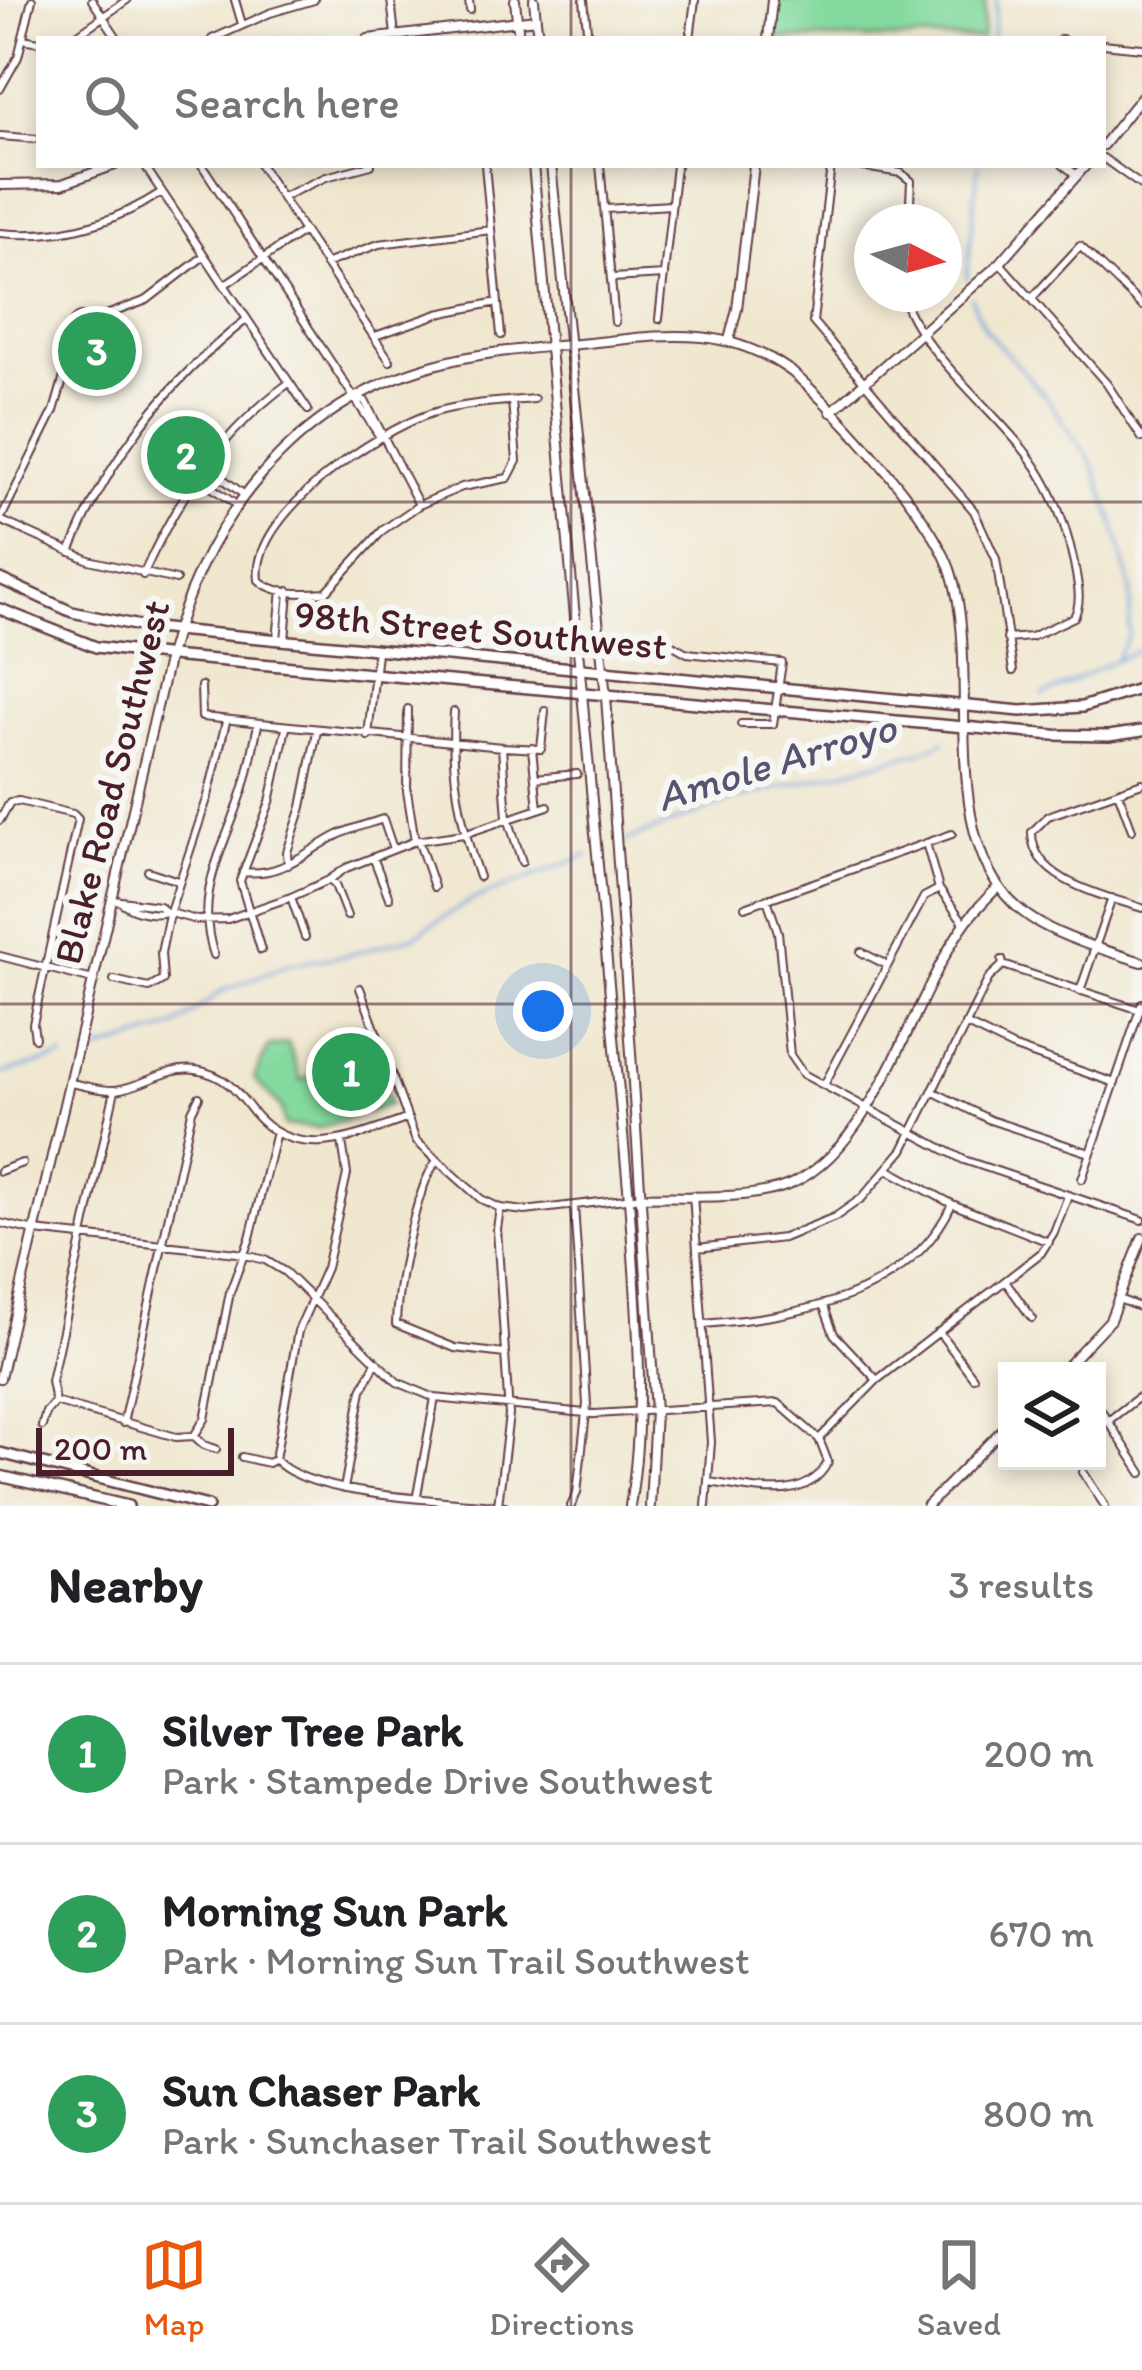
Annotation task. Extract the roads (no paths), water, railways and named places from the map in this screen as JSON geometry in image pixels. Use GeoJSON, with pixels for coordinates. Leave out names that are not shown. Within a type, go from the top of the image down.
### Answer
{"type":"FeatureCollection","features":[{"type":"Feature","properties":{"kind":"main road","name":"98th Street Southwest"},"geometry":{"type":"LineString","coordinates":[[0,579],[72,612],[176,631],[377,652],[1064,710],[1142,688]]}},
{"type":"Feature","properties":{"kind":"main road","name":"98th Street Southwest"},"geometry":{"type":"LineString","coordinates":[[0,609],[96,647],[169,656],[1072,736],[1142,731]]}},
{"type":"Feature","properties":{"kind":"main road"},"geometry":{"type":"LineString","coordinates":[[0,1453],[208,1506]]}},
{"type":"Feature","properties":{"kind":"main road"},"geometry":{"type":"LineString","coordinates":[[0,1477],[128,1506]]}},
{"type":"Feature","properties":{"kind":"street"},"geometry":{"type":"LineString","coordinates":[[0,89],[11,73],[32,0]]}},
{"type":"Feature","properties":{"kind":"street"},"geometry":{"type":"LineString","coordinates":[[92,0],[116,36]]}},
{"type":"Feature","properties":{"kind":"street"},"geometry":{"type":"LineString","coordinates":[[75,36],[127,0]]}},
{"type":"Feature","properties":{"kind":"street"},"geometry":{"type":"LineString","coordinates":[[235,0],[242,24]]}},
{"type":"Feature","properties":{"kind":"street"},"geometry":{"type":"LineString","coordinates":[[218,36],[313,0]]}},
{"type":"Feature","properties":{"kind":"street"},"geometry":{"type":"LineString","coordinates":[[391,0],[395,35]]}},
{"type":"Feature","properties":{"kind":"street"},"geometry":{"type":"LineString","coordinates":[[469,0],[470,10]]}},
{"type":"Feature","properties":{"kind":"street"},"geometry":{"type":"LineString","coordinates":[[515,0],[519,36]]}},
{"type":"Feature","properties":{"kind":"street"},"geometry":{"type":"LineString","coordinates":[[534,0],[538,36]]}},
{"type":"Feature","properties":{"kind":"street"},"geometry":{"type":"LineString","coordinates":[[584,0],[588,36]]}},
{"type":"Feature","properties":{"kind":"street"},"geometry":{"type":"LineString","coordinates":[[690,36],[694,0]]}},
{"type":"Feature","properties":{"kind":"street"},"geometry":{"type":"LineString","coordinates":[[768,36],[772,0]]}},
{"type":"Feature","properties":{"kind":"street"},"geometry":{"type":"LineString","coordinates":[[388,36],[536,19]]}},
{"type":"Feature","properties":{"kind":"street"},"geometry":{"type":"LineString","coordinates":[[23,39],[36,41]]}},
{"type":"Feature","properties":{"kind":"street"},"geometry":{"type":"LineString","coordinates":[[1106,44],[1142,48]]}},
{"type":"Feature","properties":{"kind":"street"},"geometry":{"type":"LineString","coordinates":[[1106,141],[1142,96]]}},
{"type":"Feature","properties":{"kind":"street"},"geometry":{"type":"LineString","coordinates":[[0,136],[36,139]]}},
{"type":"Feature","properties":{"kind":"street"},"geometry":{"type":"LineString","coordinates":[[1106,160],[1142,186]]}},
{"type":"Feature","properties":{"kind":"street"},"geometry":{"type":"LineString","coordinates":[[0,185],[62,184],[107,168]]}},
{"type":"Feature","properties":{"kind":"street"},"geometry":{"type":"LineString","coordinates":[[146,168],[308,410]]}},
{"type":"Feature","properties":{"kind":"street"},"geometry":{"type":"LineString","coordinates":[[204,168],[368,415],[419,505]]}},
{"type":"Feature","properties":{"kind":"street"},"geometry":{"type":"LineString","coordinates":[[262,168],[390,361]]}},
{"type":"Feature","properties":{"kind":"street"},"geometry":{"type":"LineString","coordinates":[[282,197],[360,168]]}},
{"type":"Feature","properties":{"kind":"street"},"geometry":{"type":"LineString","coordinates":[[484,168],[502,335]]}},
{"type":"Feature","properties":{"kind":"street"},"geometry":{"type":"LineString","coordinates":[[533,168],[606,697],[656,1411],[650,1506]]}},
{"type":"Feature","properties":{"kind":"street"},"geometry":{"type":"LineString","coordinates":[[551,168],[584,695],[629,1199],[639,1413],[630,1506]]}},
{"type":"Feature","properties":{"kind":"street"},"geometry":{"type":"LineString","coordinates":[[600,168],[615,322]]}},
{"type":"Feature","properties":{"kind":"street"},"geometry":{"type":"LineString","coordinates":[[659,320],[676,168]]}},
{"type":"Feature","properties":{"kind":"street"},"geometry":{"type":"LineString","coordinates":[[754,168],[736,322],[729,340],[780,364],[831,412],[912,503],[942,549],[960,615],[973,832],[997,887],[1036,922],[1142,962]]}},
{"type":"Feature","properties":{"kind":"street"},"geometry":{"type":"LineString","coordinates":[[830,168],[813,322],[974,511],[996,559],[1012,671]]}},
{"type":"Feature","properties":{"kind":"street"},"geometry":{"type":"LineString","coordinates":[[870,168],[902,173],[910,181],[909,204]]}},
{"type":"Feature","properties":{"kind":"street"},"geometry":{"type":"LineString","coordinates":[[1067,168],[1077,175]]}},
{"type":"Feature","properties":{"kind":"street"},"geometry":{"type":"LineString","coordinates":[[831,412],[1000,262],[1083,168]]}},
{"type":"Feature","properties":{"kind":"street"},"geometry":{"type":"LineString","coordinates":[[0,235],[78,229],[125,213],[162,192]]}},
{"type":"Feature","properties":{"kind":"street"},"geometry":{"type":"LineString","coordinates":[[605,209],[671,205]]}},
{"type":"Feature","properties":{"kind":"street"},"geometry":{"type":"LineString","coordinates":[[326,264],[379,244],[491,230]]}},
{"type":"Feature","properties":{"kind":"street"},"geometry":{"type":"LineString","coordinates":[[224,285],[304,231]]}},
{"type":"Feature","properties":{"kind":"street"},"geometry":{"type":"LineString","coordinates":[[1032,298],[1080,246],[1142,306]]}},
{"type":"Feature","properties":{"kind":"street"},"geometry":{"type":"LineString","coordinates":[[90,322],[147,300],[204,256]]}},
{"type":"Feature","properties":{"kind":"street"},"geometry":{"type":"LineString","coordinates":[[1000,262],[1107,384],[1142,437]]}},
{"type":"Feature","properties":{"kind":"street"},"geometry":{"type":"LineString","coordinates":[[612,278],[664,275]]}},
{"type":"Feature","properties":{"kind":"street"},"geometry":{"type":"LineString","coordinates":[[374,337],[438,314],[498,302]]}},
{"type":"Feature","properties":{"kind":"street"},"geometry":{"type":"LineString","coordinates":[[911,312],[920,331],[1029,456],[1069,543],[1078,610],[1068,623],[1022,639],[1006,639]]}},
{"type":"Feature","properties":{"kind":"street"},"geometry":{"type":"LineString","coordinates":[[90,322],[82,317],[73,321],[76,336],[54,411],[0,520],[70,553],[176,580]]}},
{"type":"Feature","properties":{"kind":"street"},"geometry":{"type":"LineString","coordinates":[[70,553],[99,488],[146,415],[198,359],[247,319]]}},
{"type":"Feature","properties":{"kind":"street"},"geometry":{"type":"LineString","coordinates":[[76,336],[89,335],[90,322]]}},
{"type":"Feature","properties":{"kind":"street","name":"Blake Road Southwest"},"geometry":{"type":"LineString","coordinates":[[0,1378],[92,980],[118,901],[169,656],[204,557],[243,494],[301,434],[356,397],[439,363],[681,334],[729,340]]}},
{"type":"Feature","properties":{"kind":"street"},"geometry":{"type":"LineString","coordinates":[[143,574],[196,476],[253,412],[289,383]]}},
{"type":"Feature","properties":{"kind":"street"},"geometry":{"type":"LineString","coordinates":[[512,401],[517,461],[501,482],[462,488],[419,505],[383,530],[326,592],[285,591],[266,587],[259,580],[260,556],[270,537],[307,492],[381,438],[432,414],[512,401],[534,399]]}},
{"type":"Feature","properties":{"kind":"street"},"geometry":{"type":"LineString","coordinates":[[205,465],[243,494]]}},
{"type":"Feature","properties":{"kind":"street"},"geometry":{"type":"LineString","coordinates":[[196,476],[236,504]]}},
{"type":"Feature","properties":{"kind":"street"},"geometry":{"type":"LineString","coordinates":[[215,490],[223,478]]}},
{"type":"Feature","properties":{"kind":"street"},"geometry":{"type":"LineString","coordinates":[[281,641],[285,591]]}},
{"type":"Feature","properties":{"kind":"street"},"geometry":{"type":"LineString","coordinates":[[673,645],[687,653],[783,664],[778,709],[770,726],[741,724]]}},
{"type":"Feature","properties":{"kind":"street"},"geometry":{"type":"LineString","coordinates":[[368,736],[377,652]]}},
{"type":"Feature","properties":{"kind":"street"},"geometry":{"type":"LineString","coordinates":[[201,686],[202,717],[536,749]]}},
{"type":"Feature","properties":{"kind":"street"},"geometry":{"type":"LineString","coordinates":[[408,709],[407,791],[417,840],[434,887]]}},
{"type":"Feature","properties":{"kind":"street"},"geometry":{"type":"LineString","coordinates":[[118,901],[205,921],[229,919],[291,897],[346,868],[417,840],[464,835],[543,808],[535,778],[545,711]]}},
{"type":"Feature","properties":{"kind":"street"},"geometry":{"type":"LineString","coordinates":[[454,712],[455,788],[479,877]]}},
{"type":"Feature","properties":{"kind":"street"},"geometry":{"type":"LineString","coordinates":[[113,980],[149,988],[163,980],[161,953],[167,913],[208,796],[226,721]]}},
{"type":"Feature","properties":{"kind":"street"},"geometry":{"type":"LineString","coordinates":[[214,955],[205,921],[215,865],[244,788],[258,725]]}},
{"type":"Feature","properties":{"kind":"street"},"geometry":{"type":"LineString","coordinates":[[261,950],[241,892],[243,872],[270,802],[286,728]]}},
{"type":"Feature","properties":{"kind":"street"},"geometry":{"type":"LineString","coordinates":[[288,865],[287,852],[302,807],[317,731]]}},
{"type":"Feature","properties":{"kind":"street"},"geometry":{"type":"LineString","coordinates":[[502,747],[508,818],[522,862]]}},
{"type":"Feature","properties":{"kind":"street"},"geometry":{"type":"LineString","coordinates":[[535,778],[577,774]]}},
{"type":"Feature","properties":{"kind":"street"},"geometry":{"type":"LineString","coordinates":[[1032,832],[1045,818],[1142,784]]}},
{"type":"Feature","properties":{"kind":"street"},"geometry":{"type":"LineString","coordinates":[[1118,792],[1132,830]]}},
{"type":"Feature","properties":{"kind":"street"},"geometry":{"type":"LineString","coordinates":[[0,820],[10,802],[73,814],[78,819],[33,1024],[35,1038]]}},
{"type":"Feature","properties":{"kind":"street"},"geometry":{"type":"LineString","coordinates":[[243,872],[261,873],[288,865],[333,837],[383,819],[393,849]]}},
{"type":"Feature","properties":{"kind":"street"},"geometry":{"type":"LineString","coordinates":[[1021,830],[1032,832]]}},
{"type":"Feature","properties":{"kind":"street"},"geometry":{"type":"LineString","coordinates":[[1032,832],[1035,851],[1058,873],[1076,885],[1142,908]]}},
{"type":"Feature","properties":{"kind":"street"},"geometry":{"type":"LineString","coordinates":[[745,907],[952,834]]}},
{"type":"Feature","properties":{"kind":"street"},"geometry":{"type":"LineString","coordinates":[[926,843],[939,889],[965,924]]}},
{"type":"Feature","properties":{"kind":"street"},"geometry":{"type":"LineString","coordinates":[[373,857],[389,898]]}},
{"type":"Feature","properties":{"kind":"street"},"geometry":{"type":"LineString","coordinates":[[148,871],[178,880]]}},
{"type":"Feature","properties":{"kind":"street"},"geometry":{"type":"LineString","coordinates":[[329,880],[347,916]]}},
{"type":"Feature","properties":{"kind":"street"},"geometry":{"type":"LineString","coordinates":[[360,988],[416,1141],[481,1199],[524,1211],[642,1197],[748,1194],[808,1176],[841,1148],[965,924],[997,887]]}},
{"type":"Feature","properties":{"kind":"street"},"geometry":{"type":"LineString","coordinates":[[823,1086],[924,897],[939,889]]}},
{"type":"Feature","properties":{"kind":"street"},"geometry":{"type":"LineString","coordinates":[[291,897],[304,937]]}},
{"type":"Feature","properties":{"kind":"street"},"geometry":{"type":"LineString","coordinates":[[1080,991],[1112,898]]}},
{"type":"Feature","properties":{"kind":"street"},"geometry":{"type":"LineString","coordinates":[[767,899],[778,932],[790,1054],[802,1074],[964,1160],[1142,1220]]}},
{"type":"Feature","properties":{"kind":"street"},"geometry":{"type":"LineString","coordinates":[[861,952],[887,965]]}},
{"type":"Feature","properties":{"kind":"street"},"geometry":{"type":"LineString","coordinates":[[0,956],[92,980]]}},
{"type":"Feature","properties":{"kind":"street"},"geometry":{"type":"LineString","coordinates":[[697,1248],[766,1242],[818,1226],[862,1198],[889,1170],[989,978],[1003,962],[1080,991],[1141,1007],[1082,1179]]}},
{"type":"Feature","properties":{"kind":"street"},"geometry":{"type":"LineString","coordinates":[[965,1024],[1012,1047],[1114,1083]]}},
{"type":"Feature","properties":{"kind":"street"},"geometry":{"type":"LineString","coordinates":[[70,1083],[115,1090],[174,1071],[201,1071],[234,1087],[276,1132],[307,1143],[342,1142],[406,1119]]}},
{"type":"Feature","properties":{"kind":"street"},"geometry":{"type":"LineString","coordinates":[[55,1402],[51,1381],[115,1090]]}},
{"type":"Feature","properties":{"kind":"street"},"geometry":{"type":"LineString","coordinates":[[930,1091],[991,1120],[1090,1154]]}},
{"type":"Feature","properties":{"kind":"street"},"geometry":{"type":"LineString","coordinates":[[123,1423],[192,1111],[200,1097]]}},
{"type":"Feature","properties":{"kind":"street"},"geometry":{"type":"LineString","coordinates":[[194,1436],[205,1419],[230,1292],[276,1132]]}},
{"type":"Feature","properties":{"kind":"street"},"geometry":{"type":"LineString","coordinates":[[275,1459],[298,1331],[326,1268],[347,1174],[342,1142]]}},
{"type":"Feature","properties":{"kind":"street"},"geometry":{"type":"LineString","coordinates":[[436,1162],[422,1194],[396,1324],[454,1348],[505,1354]]}},
{"type":"Feature","properties":{"kind":"street"},"geometry":{"type":"LineString","coordinates":[[0,1171],[22,1163]]}},
{"type":"Feature","properties":{"kind":"street"},"geometry":{"type":"LineString","coordinates":[[889,1170],[952,1204],[1048,1242]]}},
{"type":"Feature","properties":{"kind":"street"},"geometry":{"type":"LineString","coordinates":[[693,1195],[709,1407],[706,1506]]}},
{"type":"Feature","properties":{"kind":"street"},"geometry":{"type":"LineString","coordinates":[[819,1439],[877,1381],[1006,1282],[1048,1242],[1068,1196]]}},
{"type":"Feature","properties":{"kind":"street"},"geometry":{"type":"LineString","coordinates":[[703,1324],[776,1318],[824,1306],[867,1287],[907,1261],[940,1229],[952,1204]]}},
{"type":"Feature","properties":{"kind":"street"},"geometry":{"type":"LineString","coordinates":[[571,1506],[578,1493],[587,1413],[574,1207]]}},
{"type":"Feature","properties":{"kind":"street"},"geometry":{"type":"LineString","coordinates":[[275,1459],[289,1472],[344,1489],[502,1506],[508,1406],[497,1229],[500,1208]]}},
{"type":"Feature","properties":{"kind":"street"},"geometry":{"type":"LineString","coordinates":[[0,1222],[35,1231],[265,1260],[285,1272],[409,1389],[435,1398],[587,1413],[778,1403],[819,1439],[828,1462],[823,1473],[799,1491],[709,1482]]}},
{"type":"Feature","properties":{"kind":"street"},"geometry":{"type":"LineString","coordinates":[[1077,1362],[1110,1320],[1142,1238]]}},
{"type":"Feature","properties":{"kind":"street"},"geometry":{"type":"LineString","coordinates":[[1006,1282],[1032,1318]]}},
{"type":"Feature","properties":{"kind":"street"},"geometry":{"type":"LineString","coordinates":[[1120,1300],[1142,1308]]}},
{"type":"Feature","properties":{"kind":"street"},"geometry":{"type":"LineString","coordinates":[[824,1306],[834,1334],[877,1381]]}},
{"type":"Feature","properties":{"kind":"street"},"geometry":{"type":"LineString","coordinates":[[939,1332],[973,1377]]}},
{"type":"Feature","properties":{"kind":"street"},"geometry":{"type":"LineString","coordinates":[[344,1489],[362,1390],[376,1362]]}},
{"type":"Feature","properties":{"kind":"street"},"geometry":{"type":"LineString","coordinates":[[1108,1421],[1139,1397]]}},
{"type":"Feature","properties":{"kind":"street"},"geometry":{"type":"LineString","coordinates":[[417,1497],[435,1398]]}},
{"type":"Feature","properties":{"kind":"street"},"geometry":{"type":"LineString","coordinates":[[55,1402],[176,1437],[194,1436],[216,1449]]}},
{"type":"Feature","properties":{"kind":"street"},"geometry":{"type":"LineString","coordinates":[[41,1426],[55,1402]]}},
{"type":"Feature","properties":{"kind":"street"},"geometry":{"type":"LineString","coordinates":[[1106,1418],[1142,1473]]}},
{"type":"Feature","properties":{"kind":"street"},"geometry":{"type":"LineString","coordinates":[[927,1506],[998,1434]]}},
{"type":"Feature","properties":{"kind":"street"},"geometry":{"type":"LineString","coordinates":[[242,1457],[268,1463],[275,1459]]}},
{"type":"Feature","properties":{"kind":"street"},"geometry":{"type":"LineString","coordinates":[[1083,1472],[1105,1506]]}},
{"type":"Feature","properties":{"kind":"waterway","name":"Amole Arroyo"},"geometry":{"type":"LineString","coordinates":[[992,36],[997,0]]}},
{"type":"Feature","properties":{"kind":"waterway","name":"Amole Arroyo"},"geometry":{"type":"LineString","coordinates":[[967,279],[978,168]]}},
{"type":"Feature","properties":{"kind":"waterway","name":"Amole Arroyo"},"geometry":{"type":"LineString","coordinates":[[971,297],[984,328],[1046,397],[1092,462],[1131,590],[1129,635],[1115,660],[1043,696]]}},
{"type":"Feature","properties":{"kind":"waterway"},"geometry":{"type":"LineString","coordinates":[[1116,660],[1142,649]]}},
{"type":"Feature","properties":{"kind":"waterway","name":"Amole Arroyo"},"geometry":{"type":"LineString","coordinates":[[626,841],[732,800],[924,751],[945,741]]}},
{"type":"Feature","properties":{"kind":"waterway","name":"Amole Arroyo"},"geometry":{"type":"LineString","coordinates":[[87,1055],[176,1026],[222,991],[290,964],[344,956],[412,937],[470,901],[588,855]]}},
{"type":"Feature","properties":{"kind":"waterway","name":"Amole Arroyo"},"geometry":{"type":"LineString","coordinates":[[0,1074],[64,1057]]}},
{"type":"Feature","properties":{"kind":"place","name":"Sun Chaser Park"},"geometry":{"type":"Point","coordinates":[97,351]}},
{"type":"Feature","properties":{"kind":"place","name":"Morning Sun Park"},"geometry":{"type":"Point","coordinates":[186,455]}},
{"type":"Feature","properties":{"kind":"place","name":"Silver Tree Park"},"geometry":{"type":"Point","coordinates":[351,1072]}}]}
